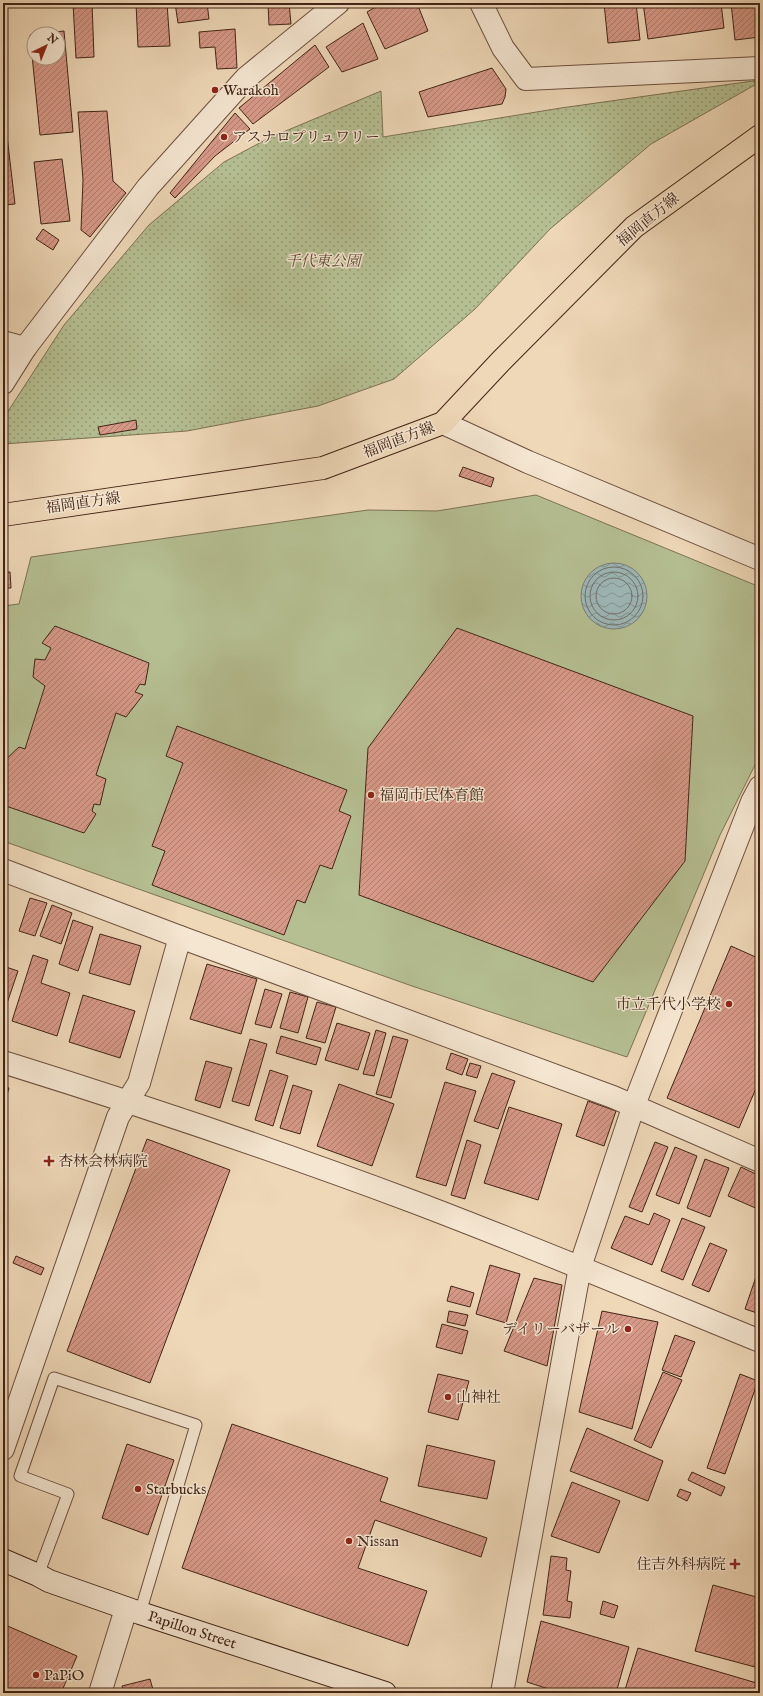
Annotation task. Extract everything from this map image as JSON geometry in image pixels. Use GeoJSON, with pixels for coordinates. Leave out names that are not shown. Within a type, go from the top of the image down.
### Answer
{"type":"FeatureCollection","features":[{"type":"Feature","properties":{"kind":"main road","name":"福岡直方線"},"geometry":{"type":"LineString","coordinates":[[3,515],[323,468],[442,423],[501,360],[634,227],[760,136]]}},
{"type":"Feature","properties":{"kind":"street"},"geometry":{"type":"LineString","coordinates":[[3,383],[25,348],[148,187],[240,84],[338,3]]}},
{"type":"Feature","properties":{"kind":"street"},"geometry":{"type":"LineString","coordinates":[[481,3],[503,48],[526,79],[760,68]]}},
{"type":"Feature","properties":{"kind":"street"},"geometry":{"type":"LineString","coordinates":[[3,342],[25,348]]}},
{"type":"Feature","properties":{"kind":"street"},"geometry":{"type":"LineString","coordinates":[[442,423],[528,462],[760,559]]}},
{"type":"Feature","properties":{"kind":"street"},"geometry":{"type":"LineString","coordinates":[[502,1693],[580,1267],[634,1105],[752,802],[760,787]]}},
{"type":"Feature","properties":{"kind":"street"},"geometry":{"type":"LineString","coordinates":[[3,870],[634,1105],[760,1161]]}},
{"type":"Feature","properties":{"kind":"street"},"geometry":{"type":"LineString","coordinates":[[3,1449],[118,1117],[127,1100],[139,1083],[180,937]]}},
{"type":"Feature","properties":{"kind":"street"},"geometry":{"type":"LineString","coordinates":[[3,1062],[127,1100],[413,1202],[580,1267],[760,1342]]}},
{"type":"Feature","properties":{"kind":"street","name":"Papillon Street"},"geometry":{"type":"LineString","coordinates":[[3,1560],[38,1575],[49,1582],[385,1693]]}},
{"type":"Feature","properties":{"kind":"street"},"geometry":{"type":"LineString","coordinates":[[100,1693],[133,1611]]}},
{"type":"Feature","properties":{"kind":"lane"},"geometry":{"type":"LineString","coordinates":[[38,1575],[68,1494],[20,1476],[54,1378],[196,1425],[133,1611]]}},
{"type":"Feature","properties":{"kind":"green space","name":"千代東公園"},"geometry":{"type":"Polygon","coordinates":[[[760,80],[760,82],[651,144],[550,229],[475,309],[394,379],[318,406],[187,431],[3,444],[3,419],[64,325],[149,225],[224,162],[269,138],[381,91],[383,137],[561,108],[760,80]]]}},
{"type":"Feature","properties":{"kind":"green space","name":"福岡市民体育館"},"geometry":{"type":"Polygon","coordinates":[[[536,495],[760,587],[760,755],[720,835],[627,1057],[412,986],[3,841],[3,606],[19,604],[31,557],[368,510],[437,511],[536,495]]]}},
{"type":"Feature","properties":{"kind":"water"},"geometry":{"type":"Polygon","coordinates":[[[614,563],[626,566],[637,573],[644,584],[647,596],[644,608],[637,619],[626,626],[614,629],[602,626],[591,619],[584,608],[581,596],[584,584],[591,573],[602,566],[614,563]]]}},
{"type":"Feature","properties":{"kind":"building"},"geometry":{"type":"Polygon","coordinates":[[[73,3],[92,3],[94,57],[76,58],[73,3]]]}},
{"type":"Feature","properties":{"kind":"building"},"geometry":{"type":"Polygon","coordinates":[[[136,3],[167,3],[170,46],[138,47],[136,3]]]}},
{"type":"Feature","properties":{"kind":"building"},"geometry":{"type":"Polygon","coordinates":[[[175,3],[207,3],[209,19],[178,23],[175,3]]]}},
{"type":"Feature","properties":{"kind":"building"},"geometry":{"type":"Polygon","coordinates":[[[268,3],[289,3],[291,24],[269,25],[268,3]]]}},
{"type":"Feature","properties":{"kind":"building"},"geometry":{"type":"Polygon","coordinates":[[[382,3],[417,3],[428,31],[385,49],[367,12],[382,3]]]}},
{"type":"Feature","properties":{"kind":"building"},"geometry":{"type":"Polygon","coordinates":[[[604,3],[636,3],[640,40],[608,43],[604,3]]]}},
{"type":"Feature","properties":{"kind":"building"},"geometry":{"type":"Polygon","coordinates":[[[643,3],[721,3],[724,28],[648,39],[643,3]]]}},
{"type":"Feature","properties":{"kind":"building"},"geometry":{"type":"Polygon","coordinates":[[[731,3],[758,3],[760,37],[735,40],[731,3]]]}},
{"type":"Feature","properties":{"kind":"building"},"geometry":{"type":"Polygon","coordinates":[[[363,23],[378,59],[342,72],[326,47],[363,23]]]}},
{"type":"Feature","properties":{"kind":"building"},"geometry":{"type":"Polygon","coordinates":[[[235,29],[237,68],[217,69],[215,47],[200,48],[199,32],[235,29]]]}},
{"type":"Feature","properties":{"kind":"building"},"geometry":{"type":"Polygon","coordinates":[[[315,45],[329,67],[253,124],[239,108],[315,45]]]}},
{"type":"Feature","properties":{"kind":"building"},"geometry":{"type":"Polygon","coordinates":[[[66,53],[73,132],[40,135],[33,66],[66,66],[66,53]]]}},
{"type":"Feature","properties":{"kind":"building"},"geometry":{"type":"Polygon","coordinates":[[[492,68],[506,89],[502,104],[428,117],[419,92],[492,68]]]}},
{"type":"Feature","properties":{"kind":"building"},"geometry":{"type":"Polygon","coordinates":[[[3,102],[15,204],[3,205],[3,102]]]}},
{"type":"Feature","properties":{"kind":"building"},"geometry":{"type":"Polygon","coordinates":[[[107,111],[113,181],[126,193],[90,237],[81,230],[83,180],[78,112],[107,111]]]}},
{"type":"Feature","properties":{"kind":"building"},"geometry":{"type":"Polygon","coordinates":[[[235,113],[250,129],[215,156],[175,198],[170,193],[235,113]]]}},
{"type":"Feature","properties":{"kind":"building"},"geometry":{"type":"Polygon","coordinates":[[[62,159],[70,221],[41,224],[34,162],[62,159]]]}},
{"type":"Feature","properties":{"kind":"building"},"geometry":{"type":"Polygon","coordinates":[[[43,229],[59,240],[53,250],[36,239],[43,229]]]}},
{"type":"Feature","properties":{"kind":"building"},"geometry":{"type":"Polygon","coordinates":[[[136,420],[137,429],[100,435],[98,427],[136,420]]]}},
{"type":"Feature","properties":{"kind":"building"},"geometry":{"type":"Polygon","coordinates":[[[463,467],[494,478],[491,487],[459,476],[463,467]]]}},
{"type":"Feature","properties":{"kind":"building"},"geometry":{"type":"Polygon","coordinates":[[[3,572],[10,572],[11,588],[3,588],[3,572]]]}},
{"type":"Feature","properties":{"kind":"building"},"geometry":{"type":"Polygon","coordinates":[[[55,626],[149,663],[145,685],[140,684],[135,692],[143,695],[126,717],[116,713],[96,775],[106,779],[100,805],[94,804],[92,811],[96,814],[84,833],[3,805],[3,780],[7,768],[3,762],[19,747],[25,749],[45,686],[33,677],[35,659],[45,660],[51,648],[42,643],[55,626]]]}},
{"type":"Feature","properties":{"kind":"building"},"geometry":{"type":"Polygon","coordinates":[[[457,628],[693,716],[685,861],[593,982],[359,895],[368,748],[457,628]]]}},
{"type":"Feature","properties":{"kind":"building"},"geometry":{"type":"Polygon","coordinates":[[[177,726],[347,790],[339,811],[351,816],[332,869],[320,865],[305,903],[297,900],[284,935],[152,885],[165,851],[152,846],[183,763],[166,756],[177,726]]]}},
{"type":"Feature","properties":{"kind":"building"},"geometry":{"type":"Polygon","coordinates":[[[30,898],[47,903],[35,936],[19,931],[30,898]]]}},
{"type":"Feature","properties":{"kind":"building"},"geometry":{"type":"Polygon","coordinates":[[[52,905],[72,913],[61,944],[40,936],[52,905]]]}},
{"type":"Feature","properties":{"kind":"building"},"geometry":{"type":"Polygon","coordinates":[[[73,920],[93,927],[78,971],[59,964],[73,920]]]}},
{"type":"Feature","properties":{"kind":"building"},"geometry":{"type":"Polygon","coordinates":[[[100,934],[141,946],[130,985],[89,973],[100,934]]]}},
{"type":"Feature","properties":{"kind":"building","name":"市立千代小学校"},"geometry":{"type":"Polygon","coordinates":[[[731,946],[760,959],[760,1079],[739,1128],[667,1098],[731,946]]]}},
{"type":"Feature","properties":{"kind":"building"},"geometry":{"type":"Polygon","coordinates":[[[33,955],[48,960],[41,983],[70,993],[57,1036],[12,1021],[33,955]]]}},
{"type":"Feature","properties":{"kind":"building"},"geometry":{"type":"Polygon","coordinates":[[[207,964],[257,979],[241,1034],[190,1019],[207,964]]]}},
{"type":"Feature","properties":{"kind":"building"},"geometry":{"type":"Polygon","coordinates":[[[3,966],[18,971],[3,1015],[3,966]]]}},
{"type":"Feature","properties":{"kind":"building"},"geometry":{"type":"Polygon","coordinates":[[[265,989],[282,994],[271,1028],[255,1024],[265,989]]]}},
{"type":"Feature","properties":{"kind":"building"},"geometry":{"type":"Polygon","coordinates":[[[290,992],[308,997],[298,1033],[280,1028],[290,992]]]}},
{"type":"Feature","properties":{"kind":"building"},"geometry":{"type":"Polygon","coordinates":[[[83,995],[135,1011],[120,1058],[69,1042],[83,995]]]}},
{"type":"Feature","properties":{"kind":"building"},"geometry":{"type":"Polygon","coordinates":[[[317,1002],[336,1007],[325,1043],[306,1038],[317,1002]]]}},
{"type":"Feature","properties":{"kind":"building"},"geometry":{"type":"Polygon","coordinates":[[[337,1023],[370,1033],[358,1070],[325,1060],[337,1023]]]}},
{"type":"Feature","properties":{"kind":"building"},"geometry":{"type":"Polygon","coordinates":[[[376,1030],[386,1033],[374,1076],[363,1074],[376,1030]]]}},
{"type":"Feature","properties":{"kind":"building"},"geometry":{"type":"Polygon","coordinates":[[[281,1036],[321,1048],[316,1065],[276,1053],[281,1036]]]}},
{"type":"Feature","properties":{"kind":"building"},"geometry":{"type":"Polygon","coordinates":[[[393,1036],[408,1040],[391,1098],[376,1094],[393,1036]]]}},
{"type":"Feature","properties":{"kind":"building"},"geometry":{"type":"Polygon","coordinates":[[[250,1039],[267,1044],[249,1106],[232,1101],[250,1039]]]}},
{"type":"Feature","properties":{"kind":"building"},"geometry":{"type":"Polygon","coordinates":[[[451,1053],[468,1059],[462,1075],[446,1069],[451,1053]]]}},
{"type":"Feature","properties":{"kind":"building"},"geometry":{"type":"Polygon","coordinates":[[[206,1061],[232,1068],[220,1108],[195,1100],[206,1061]]]}},
{"type":"Feature","properties":{"kind":"building"},"geometry":{"type":"Polygon","coordinates":[[[470,1063],[481,1066],[477,1078],[466,1075],[470,1063]]]}},
{"type":"Feature","properties":{"kind":"building"},"geometry":{"type":"Polygon","coordinates":[[[270,1070],[288,1076],[273,1126],[255,1120],[270,1070]]]}},
{"type":"Feature","properties":{"kind":"building"},"geometry":{"type":"Polygon","coordinates":[[[492,1073],[515,1081],[498,1129],[474,1121],[492,1073]]]}},
{"type":"Feature","properties":{"kind":"building"},"geometry":{"type":"Polygon","coordinates":[[[445,1082],[476,1091],[446,1186],[416,1177],[445,1082]]]}},
{"type":"Feature","properties":{"kind":"building"},"geometry":{"type":"Polygon","coordinates":[[[339,1084],[394,1104],[372,1166],[317,1146],[339,1084]]]}},
{"type":"Feature","properties":{"kind":"building"},"geometry":{"type":"Polygon","coordinates":[[[293,1085],[312,1091],[300,1134],[280,1128],[293,1085]]]}},
{"type":"Feature","properties":{"kind":"building"},"geometry":{"type":"Polygon","coordinates":[[[3,1086],[9,1088],[3,1109],[3,1086]]]}},
{"type":"Feature","properties":{"kind":"building"},"geometry":{"type":"Polygon","coordinates":[[[588,1101],[616,1111],[604,1146],[576,1136],[588,1101]]]}},
{"type":"Feature","properties":{"kind":"building"},"geometry":{"type":"Polygon","coordinates":[[[509,1107],[562,1124],[538,1200],[484,1183],[509,1107]]]}},
{"type":"Feature","properties":{"kind":"building"},"geometry":{"type":"Polygon","coordinates":[[[147,1139],[230,1170],[150,1383],[67,1351],[147,1139]]]}},
{"type":"Feature","properties":{"kind":"building"},"geometry":{"type":"Polygon","coordinates":[[[467,1140],[481,1145],[465,1199],[451,1195],[467,1140]]]}},
{"type":"Feature","properties":{"kind":"building"},"geometry":{"type":"Polygon","coordinates":[[[655,1142],[668,1147],[642,1212],[629,1207],[655,1142]]]}},
{"type":"Feature","properties":{"kind":"building"},"geometry":{"type":"Polygon","coordinates":[[[675,1147],[697,1156],[679,1204],[656,1195],[675,1147]]]}},
{"type":"Feature","properties":{"kind":"building"},"geometry":{"type":"Polygon","coordinates":[[[705,1159],[729,1168],[710,1217],[687,1208],[705,1159]]]}},
{"type":"Feature","properties":{"kind":"building"},"geometry":{"type":"Polygon","coordinates":[[[741,1167],[760,1176],[760,1210],[728,1196],[741,1167]]]}},
{"type":"Feature","properties":{"kind":"building"},"geometry":{"type":"Polygon","coordinates":[[[654,1213],[670,1220],[652,1265],[611,1248],[625,1216],[649,1225],[654,1213]]]}},
{"type":"Feature","properties":{"kind":"building"},"geometry":{"type":"Polygon","coordinates":[[[682,1218],[705,1227],[683,1280],[661,1271],[682,1218]]]}},
{"type":"Feature","properties":{"kind":"building"},"geometry":{"type":"Polygon","coordinates":[[[710,1243],[727,1250],[709,1292],[692,1285],[710,1243]]]}},
{"type":"Feature","properties":{"kind":"building"},"geometry":{"type":"Polygon","coordinates":[[[16,1256],[44,1268],[41,1275],[13,1263],[16,1256]]]}},
{"type":"Feature","properties":{"kind":"building"},"geometry":{"type":"Polygon","coordinates":[[[490,1265],[520,1274],[506,1323],[476,1314],[490,1265]]]}},
{"type":"Feature","properties":{"kind":"building"},"geometry":{"type":"Polygon","coordinates":[[[760,1265],[760,1314],[745,1309],[760,1265]]]}},
{"type":"Feature","properties":{"kind":"building"},"geometry":{"type":"Polygon","coordinates":[[[534,1278],[562,1285],[547,1366],[504,1351],[534,1278]]]}},
{"type":"Feature","properties":{"kind":"building"},"geometry":{"type":"Polygon","coordinates":[[[451,1286],[474,1293],[470,1307],[447,1301],[451,1286]]]}},
{"type":"Feature","properties":{"kind":"building"},"geometry":{"type":"Polygon","coordinates":[[[449,1311],[468,1315],[465,1326],[447,1322],[449,1311]]]}},
{"type":"Feature","properties":{"kind":"building"},"geometry":{"type":"Polygon","coordinates":[[[602,1311],[658,1322],[632,1429],[579,1412],[602,1311]]]}},
{"type":"Feature","properties":{"kind":"building"},"geometry":{"type":"Polygon","coordinates":[[[442,1324],[468,1331],[462,1354],[436,1347],[442,1324]]]}},
{"type":"Feature","properties":{"kind":"building"},"geometry":{"type":"Polygon","coordinates":[[[675,1335],[695,1342],[681,1377],[662,1370],[675,1335]]]}},
{"type":"Feature","properties":{"kind":"building"},"geometry":{"type":"Polygon","coordinates":[[[663,1372],[682,1380],[651,1448],[634,1440],[663,1372]]]}},
{"type":"Feature","properties":{"kind":"building","name":"山神社"},"geometry":{"type":"Polygon","coordinates":[[[438,1374],[469,1381],[458,1420],[428,1412],[438,1374]]]}},
{"type":"Feature","properties":{"kind":"building"},"geometry":{"type":"Polygon","coordinates":[[[740,1374],[758,1381],[725,1474],[707,1468],[740,1374]]]}},
{"type":"Feature","properties":{"kind":"building","name":"Nissan"},"geometry":{"type":"Polygon","coordinates":[[[232,1424],[388,1478],[380,1501],[487,1538],[481,1557],[375,1520],[358,1568],[427,1591],[408,1646],[182,1568],[232,1424]]]}},
{"type":"Feature","properties":{"kind":"building"},"geometry":{"type":"Polygon","coordinates":[[[587,1428],[663,1461],[648,1501],[570,1471],[587,1428]]]}},
{"type":"Feature","properties":{"kind":"building","name":"Starbucks"},"geometry":{"type":"Polygon","coordinates":[[[127,1444],[174,1460],[148,1535],[102,1518],[127,1444]]]}},
{"type":"Feature","properties":{"kind":"building"},"geometry":{"type":"Polygon","coordinates":[[[427,1445],[495,1461],[487,1499],[418,1486],[427,1445]]]}},
{"type":"Feature","properties":{"kind":"building"},"geometry":{"type":"Polygon","coordinates":[[[692,1472],[725,1487],[721,1496],[688,1480],[692,1472]]]}},
{"type":"Feature","properties":{"kind":"building"},"geometry":{"type":"Polygon","coordinates":[[[572,1482],[620,1501],[599,1553],[551,1536],[572,1482]]]}},
{"type":"Feature","properties":{"kind":"building"},"geometry":{"type":"Polygon","coordinates":[[[680,1489],[691,1493],[687,1501],[677,1496],[680,1489]]]}},
{"type":"Feature","properties":{"kind":"building"},"geometry":{"type":"Polygon","coordinates":[[[551,1556],[567,1558],[566,1570],[571,1571],[567,1601],[572,1602],[570,1618],[543,1615],[551,1556]]]}},
{"type":"Feature","properties":{"kind":"building"},"geometry":{"type":"Polygon","coordinates":[[[713,1585],[760,1598],[760,1648],[755,1667],[695,1651],[713,1585]]]}},
{"type":"Feature","properties":{"kind":"building"},"geometry":{"type":"Polygon","coordinates":[[[603,1601],[618,1606],[614,1618],[600,1614],[603,1601]]]}},
{"type":"Feature","properties":{"kind":"building"},"geometry":{"type":"Polygon","coordinates":[[[541,1621],[629,1647],[616,1693],[561,1693],[527,1682],[541,1621]]]}},
{"type":"Feature","properties":{"kind":"building","name":"PaPiO"},"geometry":{"type":"Polygon","coordinates":[[[3,1624],[77,1656],[61,1693],[3,1693],[3,1624]]]}},
{"type":"Feature","properties":{"kind":"building"},"geometry":{"type":"Polygon","coordinates":[[[638,1648],[760,1684],[760,1693],[624,1693],[638,1648]]]}},
{"type":"Feature","properties":{"kind":"building"},"geometry":{"type":"Polygon","coordinates":[[[150,1679],[154,1693],[124,1693],[122,1686],[150,1679]]]}},
{"type":"Feature","properties":{"kind":"place","name":"Warakoh"},"geometry":{"type":"Point","coordinates":[215,90]}},
{"type":"Feature","properties":{"kind":"place","name":"アスナロプリュワリー"},"geometry":{"type":"Point","coordinates":[224,137]}},
{"type":"Feature","properties":{"kind":"place","name":"福岡市民体育館"},"geometry":{"type":"Point","coordinates":[371,795]}},
{"type":"Feature","properties":{"kind":"place","name":"市立千代小学校"},"geometry":{"type":"Point","coordinates":[729,1004]}},
{"type":"Feature","properties":{"kind":"place","name":"杏林会林病院"},"geometry":{"type":"Point","coordinates":[49,1161]}},
{"type":"Feature","properties":{"kind":"place","name":"デイリーバザール"},"geometry":{"type":"Point","coordinates":[628,1329]}},
{"type":"Feature","properties":{"kind":"place","name":"山神社"},"geometry":{"type":"Point","coordinates":[448,1397]}},
{"type":"Feature","properties":{"kind":"place","name":"Starbucks"},"geometry":{"type":"Point","coordinates":[138,1489]}},
{"type":"Feature","properties":{"kind":"place","name":"Nissan"},"geometry":{"type":"Point","coordinates":[349,1541]}},
{"type":"Feature","properties":{"kind":"place","name":"住吉外科病院"},"geometry":{"type":"Point","coordinates":[735,1564]}},
{"type":"Feature","properties":{"kind":"place","name":"PaPiO"},"geometry":{"type":"Point","coordinates":[36,1675]}}]}
